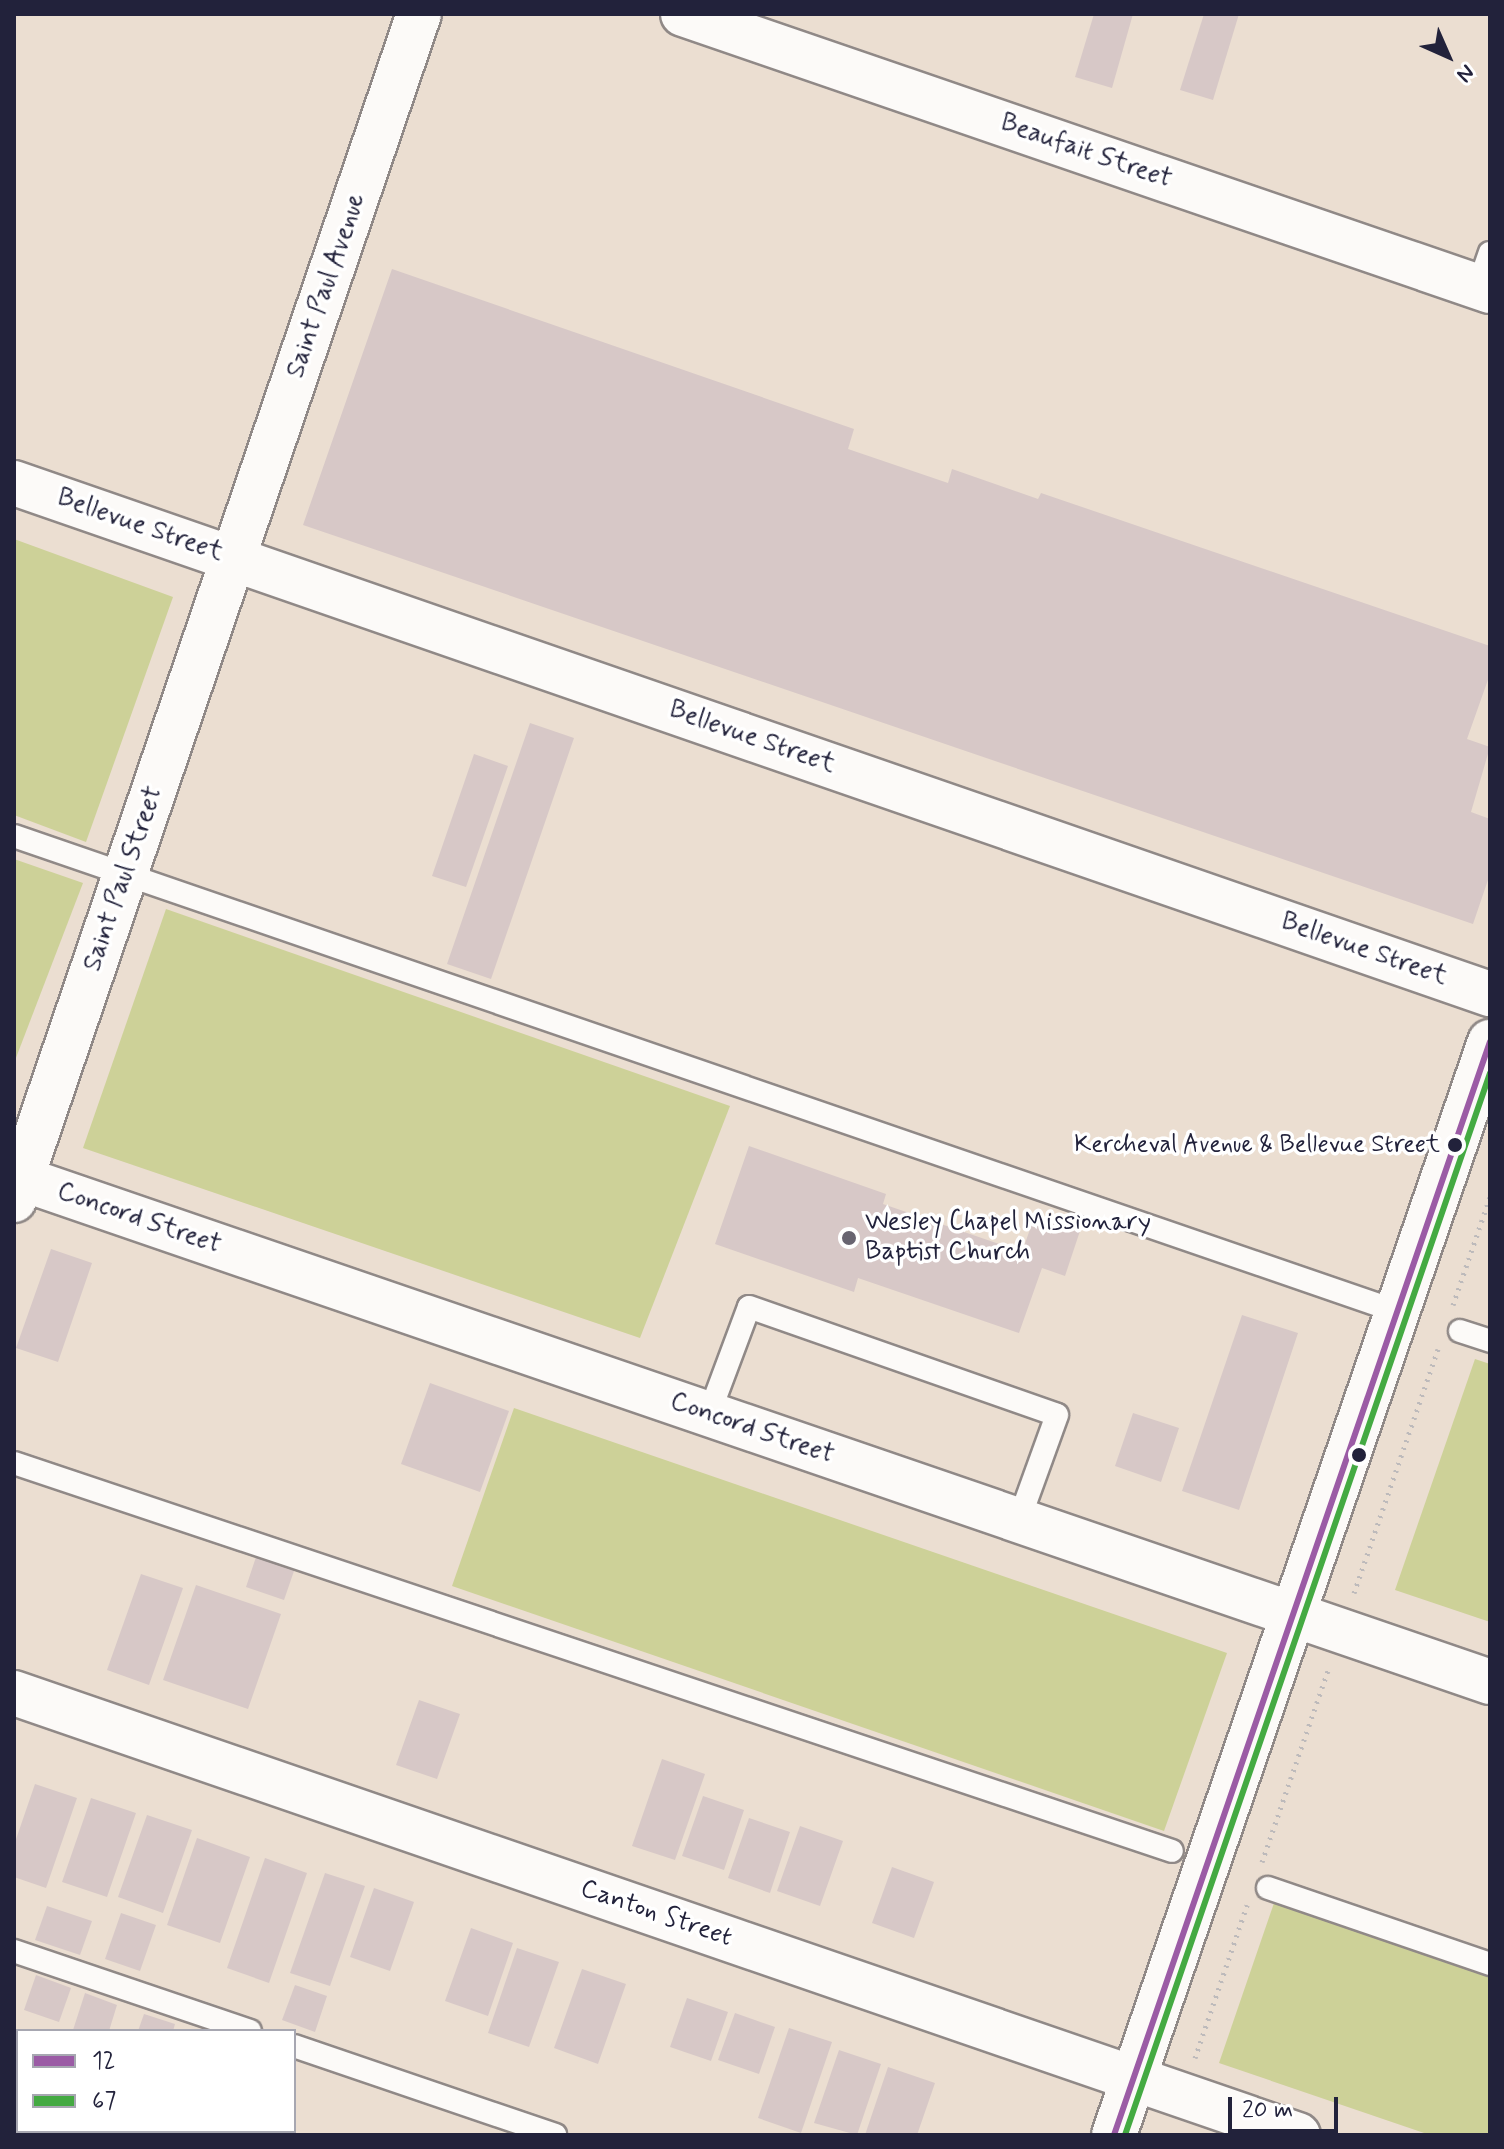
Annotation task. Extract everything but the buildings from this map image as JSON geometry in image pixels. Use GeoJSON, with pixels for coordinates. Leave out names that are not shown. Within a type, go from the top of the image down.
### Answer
{"type":"FeatureCollection","features":[{"type":"Feature","properties":{"kind":"street","name":"Saint Paul Avenue"},"geometry":{"type":"LineString","coordinates":[[234,558],[419,14]]}},
{"type":"Feature","properties":{"kind":"street","name":"Beaufait Street"},"geometry":{"type":"LineString","coordinates":[[683,14],[1486,277]]}},
{"type":"Feature","properties":{"kind":"street","name":"Bellevue Street"},"geometry":{"type":"LineString","coordinates":[[14,483],[1490,994]]}},
{"type":"Feature","properties":{"kind":"street","name":"Saint Paul Street"},"geometry":{"type":"LineString","coordinates":[[16,1185],[234,558]]}},
{"type":"Feature","properties":{"kind":"street"},"geometry":{"type":"LineString","coordinates":[[1114,2135],[1490,1042]]}},
{"type":"Feature","properties":{"kind":"street","name":"Concord Street"},"geometry":{"type":"LineString","coordinates":[[16,1185],[709,1414],[1490,1682]]}},
{"type":"Feature","properties":{"kind":"street","name":"Canton Street"},"geometry":{"type":"LineString","coordinates":[[14,1693],[1298,2135]]}},
{"type":"Feature","properties":{"kind":"lane"},"geometry":{"type":"LineString","coordinates":[[14,836],[1399,1312]]}},
{"type":"Feature","properties":{"kind":"lane"},"geometry":{"type":"LineString","coordinates":[[709,1414],[749,1307],[1057,1415],[1019,1520]]}},
{"type":"Feature","properties":{"kind":"lane"},"geometry":{"type":"LineString","coordinates":[[1460,1331],[1490,1341]]}},
{"type":"Feature","properties":{"kind":"lane"},"geometry":{"type":"LineString","coordinates":[[14,1463],[1172,1851]]}},
{"type":"Feature","properties":{"kind":"lane"},"geometry":{"type":"LineString","coordinates":[[1268,1888],[1490,1964]]}},
{"type":"Feature","properties":{"kind":"lane"},"geometry":{"type":"LineString","coordinates":[[14,1951],[244,2029]]}},
{"type":"Feature","properties":{"kind":"lane"},"geometry":{"type":"LineString","coordinates":[[296,2047],[555,2135]]}},
{"type":"Feature","properties":{"kind":"green space"},"geometry":{"type":"Polygon","coordinates":[[[14,539],[173,597],[86,842],[14,815],[14,539]]]}},
{"type":"Feature","properties":{"kind":"green space"},"geometry":{"type":"Polygon","coordinates":[[[14,859],[83,883],[14,1063],[14,859]]]}},
{"type":"Feature","properties":{"kind":"green space"},"geometry":{"type":"Polygon","coordinates":[[[166,909],[730,1106],[640,1338],[83,1148],[166,909]]]}},
{"type":"Feature","properties":{"kind":"green space"},"geometry":{"type":"Polygon","coordinates":[[[1475,1359],[1490,1364],[1490,1622],[1395,1590],[1475,1359]]]}},
{"type":"Feature","properties":{"kind":"green space"},"geometry":{"type":"Polygon","coordinates":[[[514,1408],[1227,1653],[1164,1831],[452,1586],[514,1408]]]}},
{"type":"Feature","properties":{"kind":"green space"},"geometry":{"type":"Polygon","coordinates":[[[1274,1903],[1490,1977],[1490,2135],[1430,2135],[1219,2063],[1274,1903]]]}},
{"type":"Feature","properties":{"kind":"transit line","name":"12"},"geometry":{"type":"LineString","coordinates":[[1114,2135],[1490,1042]]}},
{"type":"Feature","properties":{"kind":"transit line","name":"67"},"geometry":{"type":"LineString","coordinates":[[1125,2135],[1490,1073]]}},
{"type":"Feature","properties":{"kind":"place","name":"Kercheval Avenue & Bellevue Street"},"geometry":{"type":"Point","coordinates":[1455,1145]}},
{"type":"Feature","properties":{"kind":"place","name":"Wesley Chapel Missionary Baptist Church"},"geometry":{"type":"Point","coordinates":[849,1238]}}]}
